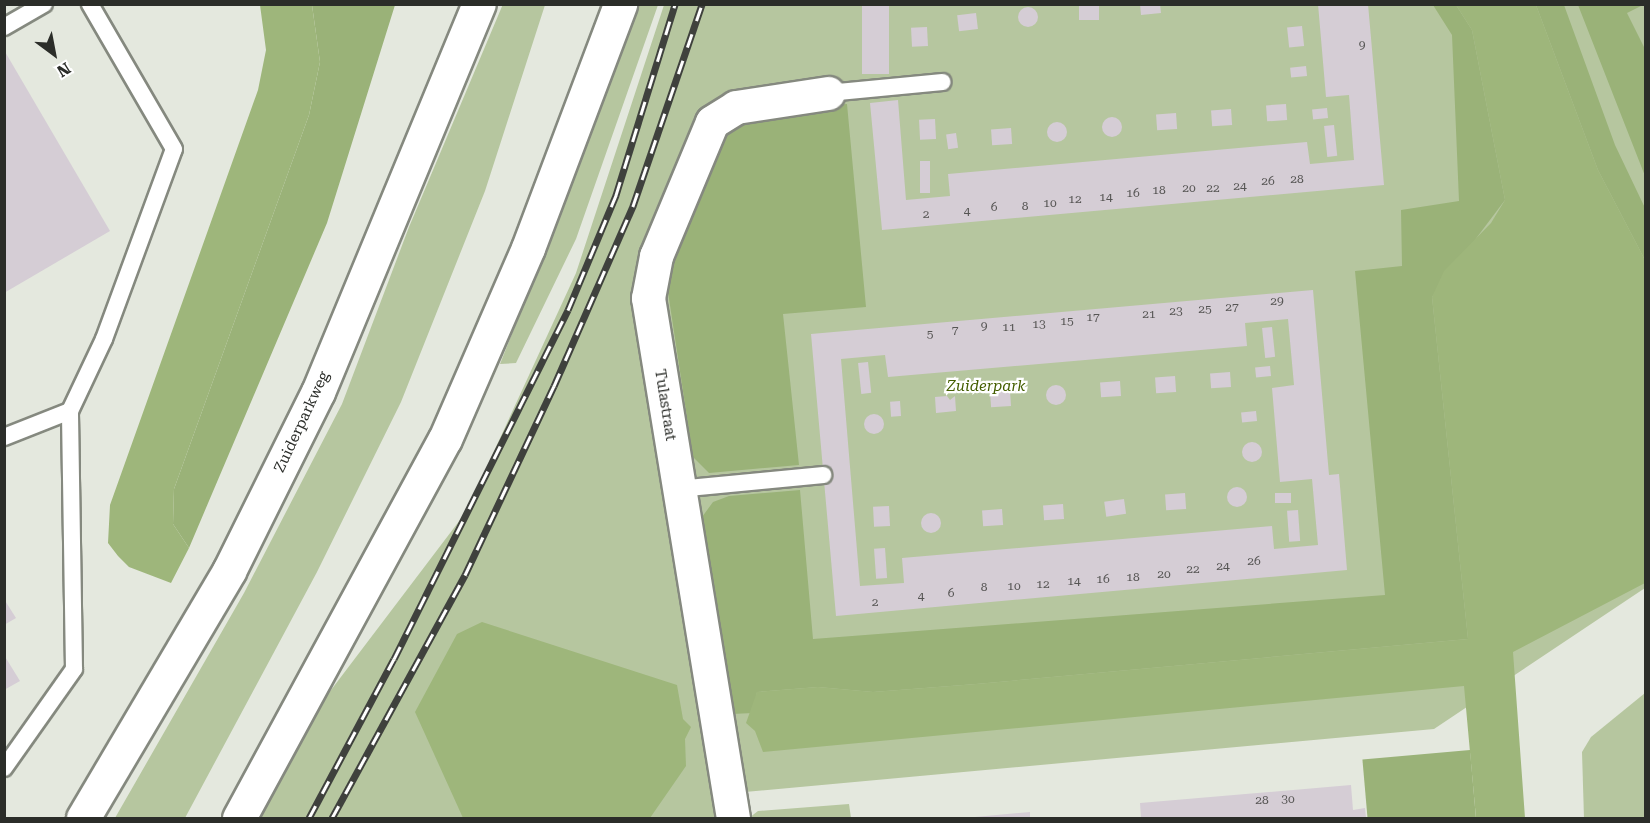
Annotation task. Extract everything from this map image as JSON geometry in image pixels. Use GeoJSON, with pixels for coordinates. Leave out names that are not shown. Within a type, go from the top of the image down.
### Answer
{"type":"FeatureCollection","features":[{"type":"Feature","properties":{"kind":"main road","name":"Zuiderparkweg"},"geometry":{"type":"LineString","coordinates":[[83,819],[229,571],[313,402],[479,4]]}},
{"type":"Feature","properties":{"kind":"main road"},"geometry":{"type":"LineString","coordinates":[[239,819],[445,439],[528,248],[620,4]]}},
{"type":"Feature","properties":{"kind":"main road","name":"Tulastraat"},"geometry":{"type":"LineString","coordinates":[[733,819],[648,298],[656,256],[711,122],[736,107],[828,93]]}},
{"type":"Feature","properties":{"kind":"lane"},"geometry":{"type":"LineString","coordinates":[[4,27],[44,4]]}},
{"type":"Feature","properties":{"kind":"lane"},"geometry":{"type":"LineString","coordinates":[[4,768],[74,669],[70,411],[104,339],[174,149],[90,4]]}},
{"type":"Feature","properties":{"kind":"lane"},"geometry":{"type":"LineString","coordinates":[[828,93],[942,82]]}},
{"type":"Feature","properties":{"kind":"lane"},"geometry":{"type":"LineString","coordinates":[[4,437],[70,411]]}},
{"type":"Feature","properties":{"kind":"lane"},"geometry":{"type":"LineString","coordinates":[[678,489],[824,475]]}},
{"type":"Feature","properties":{"kind":"green space"},"geometry":{"type":"Polygon","coordinates":[[[503,4],[545,5],[485,191],[401,402],[317,572],[185,818],[115,818],[244,593],[342,404],[409,227],[503,4]]]}},
{"type":"Feature","properties":{"kind":"green space"},"geometry":{"type":"Polygon","coordinates":[[[633,5],[658,5],[576,239],[516,363],[500,364],[562,208],[633,5]]]}},
{"type":"Feature","properties":{"kind":"green space","name":"Zuiderpark"},"geometry":{"type":"Polygon","coordinates":[[[664,5],[1645,5],[1645,588],[1434,729],[712,795],[715,818],[234,818],[466,512],[576,273],[664,5]]]}},
{"type":"Feature","properties":{"kind":"green space"},"geometry":{"type":"Polygon","coordinates":[[[1645,693],[1645,818],[1584,818],[1582,752],[1591,737],[1645,693]]]}},
{"type":"Feature","properties":{"kind":"green space"},"geometry":{"type":"Polygon","coordinates":[[[849,804],[851,818],[749,818],[758,811],[849,804]]]}},
{"type":"Feature","properties":{"kind":"shaded area"},"geometry":{"type":"Polygon","coordinates":[[[260,5],[312,5],[320,62],[309,115],[174,489],[173,524],[189,548],[171,583],[129,567],[118,556],[108,543],[110,505],[258,90],[266,50],[260,5]]]}},
{"type":"Feature","properties":{"kind":"shaded area"},"geometry":{"type":"Polygon","coordinates":[[[312,5],[395,5],[327,223],[189,548],[173,524],[174,489],[309,115],[320,62],[312,5]]]}},
{"type":"Feature","properties":{"kind":"shaded area"},"geometry":{"type":"Polygon","coordinates":[[[1433,5],[1456,5],[1472,30],[1505,200],[1432,297],[1468,639],[873,692],[818,687],[757,692],[753,713],[732,714],[702,517],[713,502],[729,496],[800,490],[813,639],[1385,595],[1355,271],[1402,266],[1401,210],[1459,201],[1452,35],[1433,5]]]}},
{"type":"Feature","properties":{"kind":"shaded area"},"geometry":{"type":"Polygon","coordinates":[[[1456,5],[1536,5],[1598,170],[1645,260],[1645,583],[1513,652],[1525,818],[1476,818],[1464,686],[763,752],[755,731],[746,723],[757,692],[818,687],[873,692],[1468,639],[1432,297],[1444,271],[1491,223],[1505,200],[1472,30],[1456,5]]]}},
{"type":"Feature","properties":{"kind":"shaded area"},"geometry":{"type":"Polygon","coordinates":[[[1536,5],[1564,5],[1615,145],[1645,208],[1645,260],[1598,170],[1536,5]]]}},
{"type":"Feature","properties":{"kind":"shaded area"},"geometry":{"type":"Polygon","coordinates":[[[1578,5],[1643,5],[1627,13],[1645,49],[1645,176],[1578,5]]]}},
{"type":"Feature","properties":{"kind":"shaded area"},"geometry":{"type":"Polygon","coordinates":[[[847,104],[866,307],[783,314],[799,465],[709,473],[693,457],[666,279],[714,139],[757,111],[847,104]]]}},
{"type":"Feature","properties":{"kind":"shaded area"},"geometry":{"type":"Polygon","coordinates":[[[482,622],[677,685],[683,719],[691,727],[685,739],[686,766],[650,818],[463,818],[415,712],[457,634],[482,622]]]}},
{"type":"Feature","properties":{"kind":"shaded area"},"geometry":{"type":"Polygon","coordinates":[[[1470,750],[1476,818],[1368,818],[1362,759],[1470,750]]]}},
{"type":"Feature","properties":{"kind":"building"},"geometry":{"type":"Polygon","coordinates":[[[862,4],[889,4],[889,74],[862,74],[862,4]]]}},
{"type":"Feature","properties":{"kind":"building"},"geometry":{"type":"Polygon","coordinates":[[[1079,4],[1099,4],[1099,20],[1079,20],[1079,4]]]}},
{"type":"Feature","properties":{"kind":"building"},"geometry":{"type":"Polygon","coordinates":[[[1140,4],[1160,4],[1161,13],[1141,15],[1140,4]]]}},
{"type":"Feature","properties":{"kind":"building"},"geometry":{"type":"Polygon","coordinates":[[[1318,4],[1368,4],[1384,185],[882,230],[870,103],[898,100],[906,200],[950,196],[948,174],[1307,142],[1310,164],[1354,160],[1349,95],[1326,97],[1318,4]]]}},
{"type":"Feature","properties":{"kind":"building"},"geometry":{"type":"Polygon","coordinates":[[[1028,7],[1035,10],[1038,17],[1035,24],[1028,27],[1021,24],[1018,17],[1021,10],[1028,7]]]}},
{"type":"Feature","properties":{"kind":"building"},"geometry":{"type":"Polygon","coordinates":[[[976,13],[978,29],[959,31],[957,15],[976,13]]]}},
{"type":"Feature","properties":{"kind":"building"},"geometry":{"type":"Polygon","coordinates":[[[1302,26],[1304,46],[1289,47],[1287,28],[1302,26]]]}},
{"type":"Feature","properties":{"kind":"building"},"geometry":{"type":"Polygon","coordinates":[[[927,27],[928,46],[912,47],[911,28],[927,27]]]}},
{"type":"Feature","properties":{"kind":"building"},"geometry":{"type":"Polygon","coordinates":[[[4,50],[110,231],[4,293],[4,50]]]}},
{"type":"Feature","properties":{"kind":"building"},"geometry":{"type":"Polygon","coordinates":[[[1306,66],[1307,76],[1291,78],[1290,68],[1306,66]]]}},
{"type":"Feature","properties":{"kind":"building"},"geometry":{"type":"Polygon","coordinates":[[[1286,104],[1287,120],[1267,121],[1266,105],[1286,104]]]}},
{"type":"Feature","properties":{"kind":"building"},"geometry":{"type":"Polygon","coordinates":[[[1327,108],[1328,118],[1313,120],[1312,110],[1327,108]]]}},
{"type":"Feature","properties":{"kind":"building"},"geometry":{"type":"Polygon","coordinates":[[[1231,109],[1232,125],[1212,126],[1211,110],[1231,109]]]}},
{"type":"Feature","properties":{"kind":"building"},"geometry":{"type":"Polygon","coordinates":[[[1176,113],[1177,129],[1157,130],[1156,114],[1176,113]]]}},
{"type":"Feature","properties":{"kind":"building"},"geometry":{"type":"Polygon","coordinates":[[[1112,117],[1119,120],[1122,127],[1119,134],[1112,137],[1105,134],[1102,127],[1105,120],[1112,117]]]}},
{"type":"Feature","properties":{"kind":"building"},"geometry":{"type":"Polygon","coordinates":[[[935,119],[936,139],[920,140],[919,120],[935,119]]]}},
{"type":"Feature","properties":{"kind":"building"},"geometry":{"type":"Polygon","coordinates":[[[1057,122],[1064,125],[1067,132],[1064,139],[1057,142],[1050,139],[1047,132],[1050,125],[1057,122]]]}},
{"type":"Feature","properties":{"kind":"building"},"geometry":{"type":"Polygon","coordinates":[[[1334,125],[1337,156],[1327,157],[1324,126],[1334,125]]]}},
{"type":"Feature","properties":{"kind":"building"},"geometry":{"type":"Polygon","coordinates":[[[1011,128],[1012,144],[992,145],[991,129],[1011,128]]]}},
{"type":"Feature","properties":{"kind":"building"},"geometry":{"type":"Polygon","coordinates":[[[956,133],[958,148],[948,149],[946,134],[956,133]]]}},
{"type":"Feature","properties":{"kind":"building"},"geometry":{"type":"Polygon","coordinates":[[[920,161],[930,161],[930,193],[920,193],[920,161]]]}},
{"type":"Feature","properties":{"kind":"building"},"geometry":{"type":"Polygon","coordinates":[[[1313,290],[1329,475],[1339,474],[1347,570],[836,616],[811,334],[1313,290]],[[1288,319],[1245,323],[1247,346],[888,377],[885,355],[841,359],[860,586],[904,583],[902,558],[1272,526],[1274,549],[1318,545],[1312,479],[1280,482],[1272,388],[1294,385],[1288,319]]]}},
{"type":"Feature","properties":{"kind":"building"},"geometry":{"type":"Polygon","coordinates":[[[1272,327],[1275,357],[1265,358],[1262,328],[1272,327]]]}},
{"type":"Feature","properties":{"kind":"building"},"geometry":{"type":"Polygon","coordinates":[[[868,362],[871,393],[861,394],[858,363],[868,362]]]}},
{"type":"Feature","properties":{"kind":"building"},"geometry":{"type":"Polygon","coordinates":[[[1270,366],[1271,376],[1256,378],[1255,368],[1270,366]]]}},
{"type":"Feature","properties":{"kind":"building"},"geometry":{"type":"Polygon","coordinates":[[[1230,372],[1231,387],[1211,388],[1210,373],[1230,372]]]}},
{"type":"Feature","properties":{"kind":"building"},"geometry":{"type":"Polygon","coordinates":[[[1175,376],[1176,392],[1156,393],[1155,377],[1175,376]]]}},
{"type":"Feature","properties":{"kind":"building"},"geometry":{"type":"Polygon","coordinates":[[[1120,381],[1121,396],[1101,397],[1100,382],[1120,381]]]}},
{"type":"Feature","properties":{"kind":"building"},"geometry":{"type":"Polygon","coordinates":[[[1056,385],[1063,388],[1066,395],[1063,402],[1056,405],[1049,402],[1046,395],[1049,388],[1056,385]]]}},
{"type":"Feature","properties":{"kind":"building"},"geometry":{"type":"Polygon","coordinates":[[[1010,391],[1011,406],[991,407],[990,392],[1010,391]]]}},
{"type":"Feature","properties":{"kind":"building"},"geometry":{"type":"Polygon","coordinates":[[[947,396],[950,400],[955,396],[956,411],[936,413],[935,397],[947,396]]]}},
{"type":"Feature","properties":{"kind":"building"},"geometry":{"type":"Polygon","coordinates":[[[900,401],[901,416],[891,417],[890,402],[900,401]]]}},
{"type":"Feature","properties":{"kind":"building"},"geometry":{"type":"Polygon","coordinates":[[[1256,411],[1257,421],[1242,423],[1241,413],[1256,411]]]}},
{"type":"Feature","properties":{"kind":"building"},"geometry":{"type":"Polygon","coordinates":[[[874,414],[881,417],[884,424],[881,431],[874,434],[867,431],[864,424],[867,417],[874,414]]]}},
{"type":"Feature","properties":{"kind":"building"},"geometry":{"type":"Polygon","coordinates":[[[1252,442],[1259,445],[1262,452],[1259,459],[1252,462],[1245,459],[1242,452],[1245,445],[1252,442]]]}},
{"type":"Feature","properties":{"kind":"building"},"geometry":{"type":"Polygon","coordinates":[[[1237,487],[1244,490],[1247,497],[1244,504],[1237,507],[1230,504],[1227,497],[1230,490],[1237,487]]]}},
{"type":"Feature","properties":{"kind":"building"},"geometry":{"type":"Polygon","coordinates":[[[1185,493],[1186,509],[1166,510],[1165,494],[1185,493]]]}},
{"type":"Feature","properties":{"kind":"building"},"geometry":{"type":"Polygon","coordinates":[[[1275,493],[1291,493],[1291,503],[1275,503],[1275,493]]]}},
{"type":"Feature","properties":{"kind":"building"},"geometry":{"type":"Polygon","coordinates":[[[1124,499],[1126,514],[1106,517],[1104,502],[1124,499]]]}},
{"type":"Feature","properties":{"kind":"building"},"geometry":{"type":"Polygon","coordinates":[[[1063,504],[1064,519],[1044,520],[1043,505],[1063,504]]]}},
{"type":"Feature","properties":{"kind":"building"},"geometry":{"type":"Polygon","coordinates":[[[889,506],[890,526],[874,527],[873,507],[889,506]]]}},
{"type":"Feature","properties":{"kind":"building"},"geometry":{"type":"Polygon","coordinates":[[[1002,509],[1003,525],[983,526],[982,510],[1002,509]]]}},
{"type":"Feature","properties":{"kind":"building"},"geometry":{"type":"Polygon","coordinates":[[[1298,510],[1300,541],[1289,542],[1287,511],[1298,510]]]}},
{"type":"Feature","properties":{"kind":"building"},"geometry":{"type":"Polygon","coordinates":[[[931,513],[938,516],[941,523],[938,530],[931,533],[924,530],[921,523],[924,516],[931,513]]]}},
{"type":"Feature","properties":{"kind":"building"},"geometry":{"type":"Polygon","coordinates":[[[885,548],[887,578],[876,579],[874,549],[885,548]]]}},
{"type":"Feature","properties":{"kind":"building"},"geometry":{"type":"Polygon","coordinates":[[[4,599],[16,618],[4,625],[4,599]]]}},
{"type":"Feature","properties":{"kind":"building"},"geometry":{"type":"Polygon","coordinates":[[[4,655],[20,681],[4,690],[4,655]]]}},
{"type":"Feature","properties":{"kind":"building"},"geometry":{"type":"Polygon","coordinates":[[[1351,785],[1353,810],[1365,808],[1366,818],[1141,818],[1140,803],[1351,785]]]}},
{"type":"Feature","properties":{"kind":"building"},"geometry":{"type":"Polygon","coordinates":[[[1030,812],[1030,818],[975,817],[1030,812]]]}},
{"type":"Feature","properties":{"kind":"railway"},"geometry":{"type":"LineString","coordinates":[[309,818],[394,659],[568,310],[616,195],[675,4]]}},
{"type":"Feature","properties":{"kind":"railway"},"geometry":{"type":"LineString","coordinates":[[332,818],[465,575],[554,386],[633,206],[702,4]]}}]}
